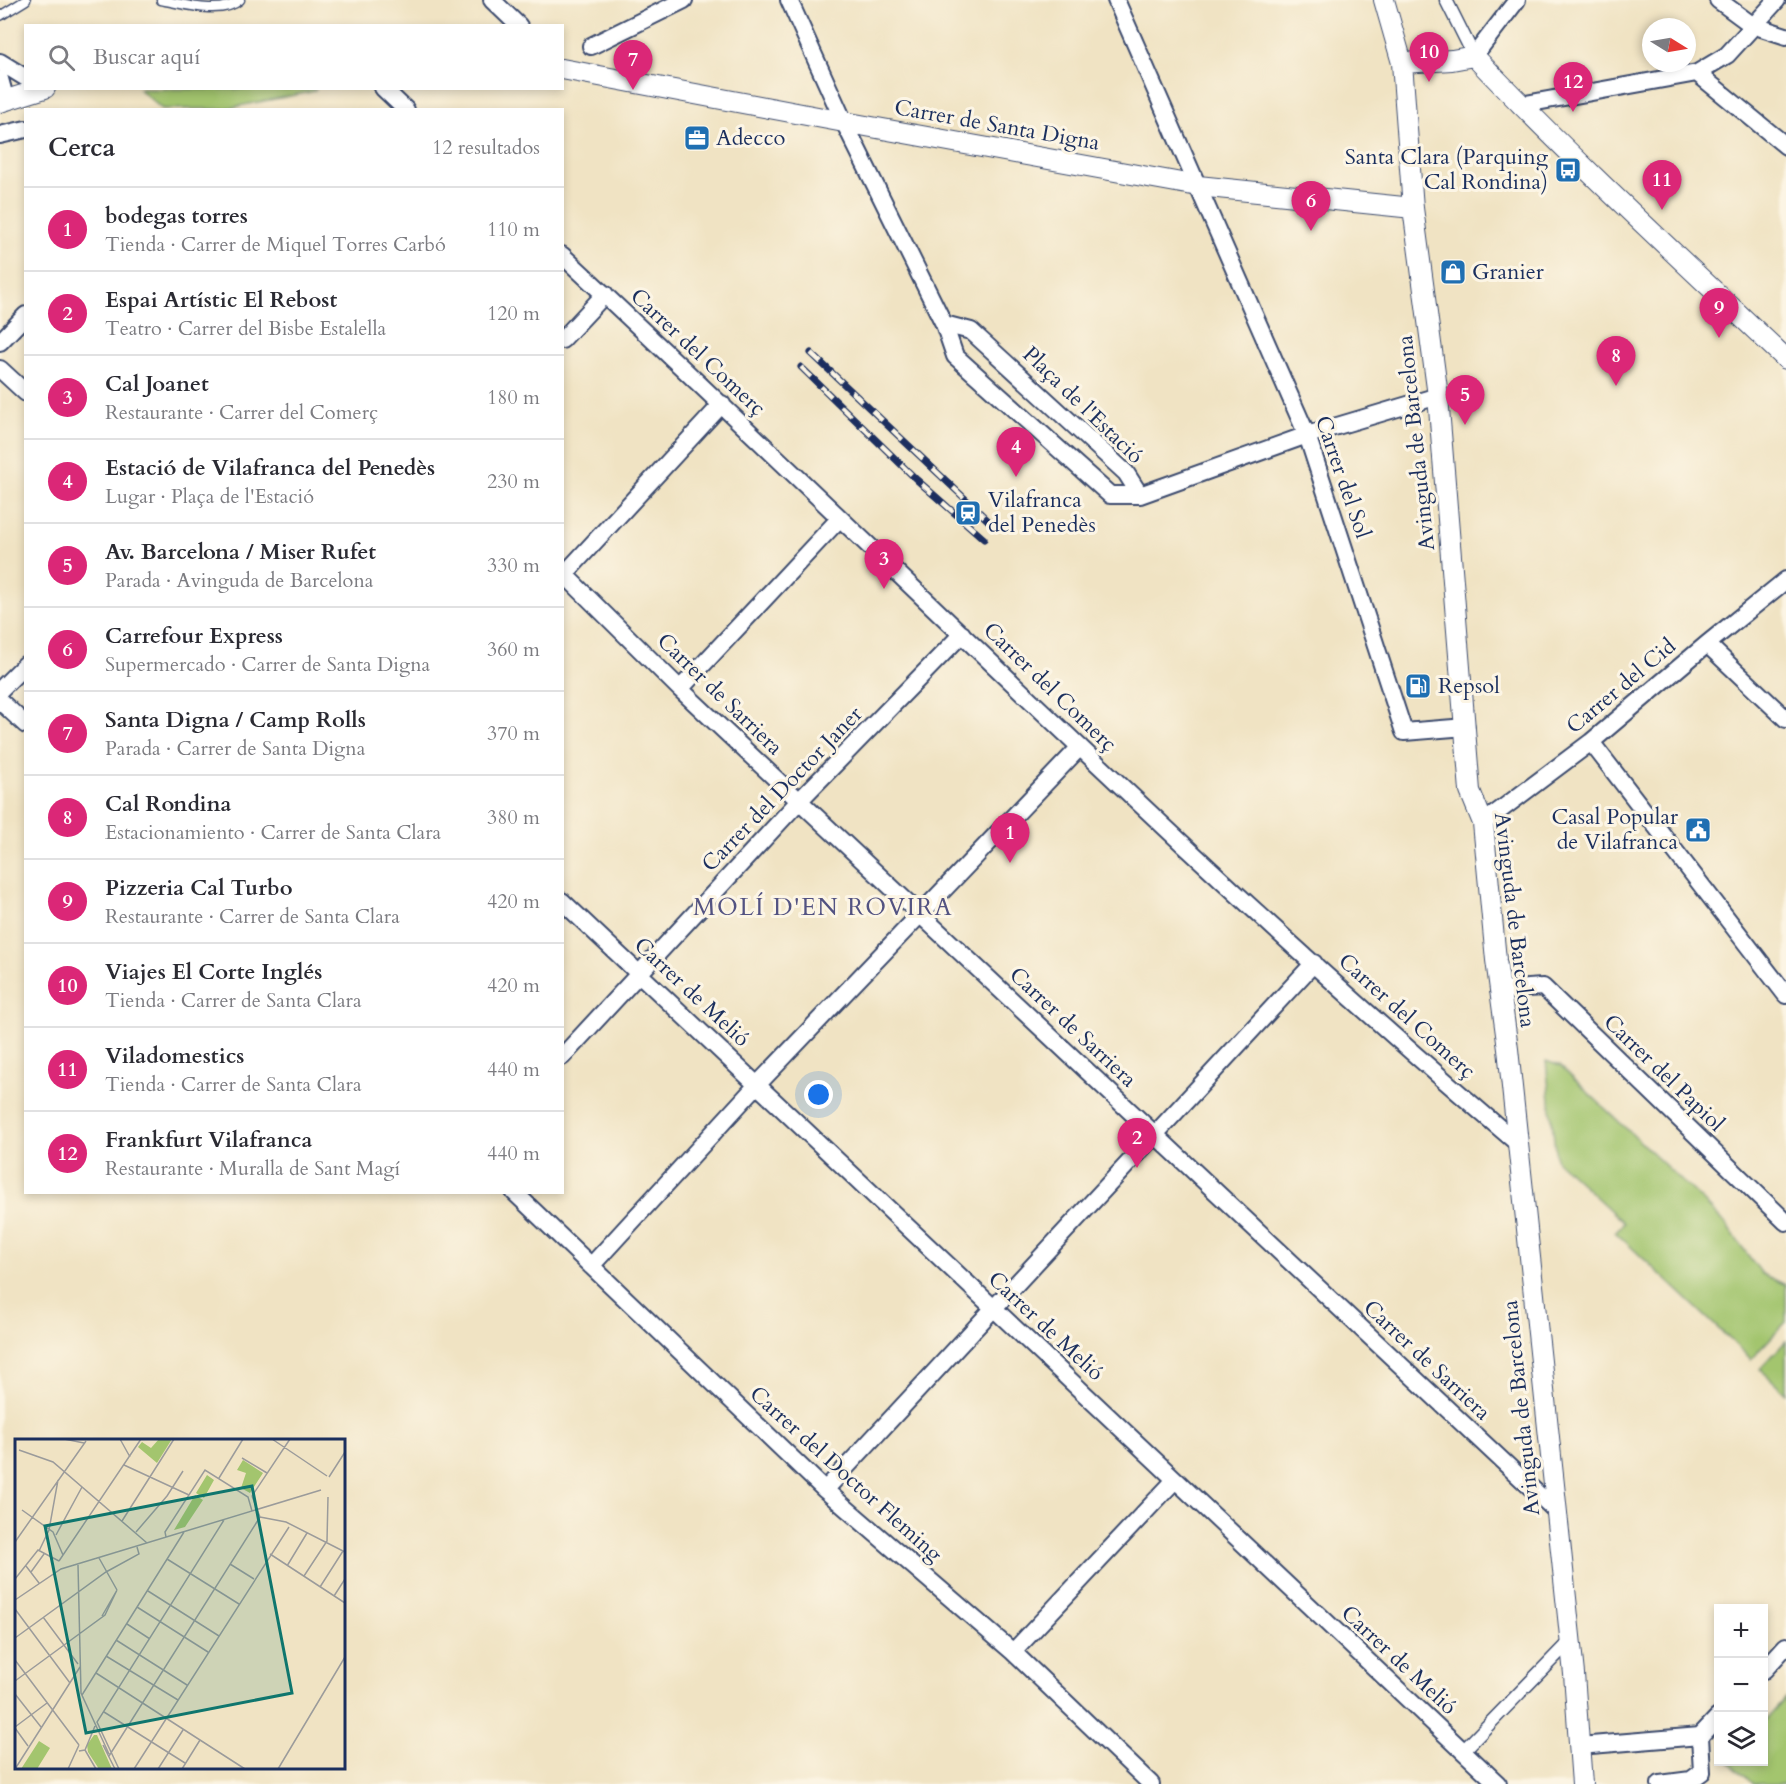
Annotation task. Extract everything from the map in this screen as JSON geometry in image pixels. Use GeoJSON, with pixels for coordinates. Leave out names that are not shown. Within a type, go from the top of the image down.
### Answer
{"type":"FeatureCollection","features":[{"type":"Feature","properties":{"kind":"street"},"geometry":{"type":"LineString","coordinates":[[492,0],[517,24]]}},
{"type":"Feature","properties":{"kind":"street"},"geometry":{"type":"LineString","coordinates":[[591,45],[684,0]]}},
{"type":"Feature","properties":{"kind":"street"},"geometry":{"type":"LineString","coordinates":[[789,0],[844,122],[944,324]]}},
{"type":"Feature","properties":{"kind":"street","name":"Carrer del Sol"},"geometry":{"type":"LineString","coordinates":[[1116,0],[1307,435],[1404,732],[1466,727]]}},
{"type":"Feature","properties":{"kind":"street","name":"Avinguda de Barcelona"},"geometry":{"type":"LineString","coordinates":[[1384,0],[1402,63],[1413,208],[1438,396],[1470,791],[1483,823],[1570,1641],[1582,1784]]}},
{"type":"Feature","properties":{"kind":"street"},"geometry":{"type":"LineString","coordinates":[[1446,0],[1474,56],[1520,105],[1786,358]]}},
{"type":"Feature","properties":{"kind":"street"},"geometry":{"type":"LineString","coordinates":[[1402,63],[1452,60],[1474,56],[1517,0]]}},
{"type":"Feature","properties":{"kind":"street"},"geometry":{"type":"LineString","coordinates":[[1718,0],[1752,25],[1786,36]]}},
{"type":"Feature","properties":{"kind":"street"},"geometry":{"type":"LineString","coordinates":[[1520,105],[1697,73],[1727,55],[1777,0]]}},
{"type":"Feature","properties":{"kind":"street"},"geometry":{"type":"LineString","coordinates":[[0,62],[24,77]]}},
{"type":"Feature","properties":{"kind":"street","name":"Carrer de Santa Digna"},"geometry":{"type":"LineString","coordinates":[[566,69],[1198,186],[1413,208]]}},
{"type":"Feature","properties":{"kind":"street"},"geometry":{"type":"LineString","coordinates":[[1697,73],[1786,146]]}},
{"type":"Feature","properties":{"kind":"street"},"geometry":{"type":"LineString","coordinates":[[0,79],[3,101],[39,90]]}},
{"type":"Feature","properties":{"kind":"street"},"geometry":{"type":"LineString","coordinates":[[385,90],[404,108]]}},
{"type":"Feature","properties":{"kind":"street"},"geometry":{"type":"LineString","coordinates":[[0,135],[24,129]]}},
{"type":"Feature","properties":{"kind":"street","name":"Carrer del Comerç"},"geometry":{"type":"LineString","coordinates":[[564,257],[722,404],[1080,747],[1314,963],[1516,1142]]}},
{"type":"Feature","properties":{"kind":"street"},"geometry":{"type":"LineString","coordinates":[[564,338],[605,294]]}},
{"type":"Feature","properties":{"kind":"street"},"geometry":{"type":"LineString","coordinates":[[0,342],[24,317]]}},
{"type":"Feature","properties":{"kind":"street","name":"Plaça de l'Estació"},"geometry":{"type":"LineString","coordinates":[[944,324],[971,331],[1126,473],[1140,495]]}},
{"type":"Feature","properties":{"kind":"street","name":"Plaça de l'Estació"},"geometry":{"type":"LineString","coordinates":[[944,324],[955,356],[1072,463],[1110,495],[1140,495]]}},
{"type":"Feature","properties":{"kind":"street"},"geometry":{"type":"LineString","coordinates":[[0,369],[24,391]]}},
{"type":"Feature","properties":{"kind":"street"},"geometry":{"type":"LineString","coordinates":[[1140,495],[1307,435],[1438,396]]}},
{"type":"Feature","properties":{"kind":"street"},"geometry":{"type":"LineString","coordinates":[[564,573],[722,404]]}},
{"type":"Feature","properties":{"kind":"street"},"geometry":{"type":"LineString","coordinates":[[680,689],[840,518]]}},
{"type":"Feature","properties":{"kind":"street","name":"Carrer de Sarriera"},"geometry":{"type":"LineString","coordinates":[[564,575],[680,689],[1556,1511]]}},
{"type":"Feature","properties":{"kind":"street","name":"Carrer del Cid"},"geometry":{"type":"LineString","coordinates":[[1483,823],[1591,742],[1786,580]]}},
{"type":"Feature","properties":{"kind":"street","name":"Carrer del Doctor Janer"},"geometry":{"type":"LineString","coordinates":[[564,1055],[799,801],[962,634]]}},
{"type":"Feature","properties":{"kind":"street"},"geometry":{"type":"LineString","coordinates":[[1707,644],[1786,719]]}},
{"type":"Feature","properties":{"kind":"street"},"geometry":{"type":"LineString","coordinates":[[0,690],[24,666]]}},
{"type":"Feature","properties":{"kind":"street"},"geometry":{"type":"LineString","coordinates":[[0,700],[24,723]]}},
{"type":"Feature","properties":{"kind":"street"},"geometry":{"type":"LineString","coordinates":[[1591,742],[1786,996]]}},
{"type":"Feature","properties":{"kind":"street"},"geometry":{"type":"LineString","coordinates":[[591,1266],[757,1085],[1080,747]]}},
{"type":"Feature","properties":{"kind":"street","name":"Carrer de Melió"},"geometry":{"type":"LineString","coordinates":[[564,903],[1498,1784]]}},
{"type":"Feature","properties":{"kind":"street"},"geometry":{"type":"LineString","coordinates":[[825,1490],[1314,963]]}},
{"type":"Feature","properties":{"kind":"street","name":"Carrer del Papiol"},"geometry":{"type":"LineString","coordinates":[[1499,990],[1543,987],[1786,1222]]}},
{"type":"Feature","properties":{"kind":"street","name":"Carrer del Doctor Fleming"},"geometry":{"type":"LineString","coordinates":[[516,1194],[825,1490],[1013,1652],[1151,1784]]}},
{"type":"Feature","properties":{"kind":"street"},"geometry":{"type":"LineString","coordinates":[[1013,1652],[1175,1480]]}},
{"type":"Feature","properties":{"kind":"street"},"geometry":{"type":"LineString","coordinates":[[1462,1751],[1570,1641]]}},
{"type":"Feature","properties":{"kind":"street"},"geometry":{"type":"LineString","coordinates":[[1768,1666],[1786,1646]]}},
{"type":"Feature","properties":{"kind":"street"},"geometry":{"type":"LineString","coordinates":[[1579,1746],[1700,1736],[1714,1722]]}},
{"type":"Feature","properties":{"kind":"street"},"geometry":{"type":"LineString","coordinates":[[1660,1784],[1708,1778],[1700,1736]]}},
{"type":"Feature","properties":{"kind":"lane"},"geometry":{"type":"LineString","coordinates":[[0,16],[26,0]]}},
{"type":"Feature","properties":{"kind":"lane"},"geometry":{"type":"LineString","coordinates":[[161,0],[226,8],[240,0]]}},
{"type":"Feature","properties":{"kind":"green space"},"geometry":{"type":"Polygon","coordinates":[[[140,90],[316,90],[229,108],[161,108],[140,90]]]}},
{"type":"Feature","properties":{"kind":"green space"},"geometry":{"type":"Polygon","coordinates":[[[1546,1061],[1560,1066],[1704,1202],[1726,1225],[1762,1274],[1786,1285],[1786,1322],[1751,1359],[1615,1232],[1624,1223],[1556,1160],[1546,1061]]]}},
{"type":"Feature","properties":{"kind":"green space"},"geometry":{"type":"Polygon","coordinates":[[[1786,1341],[1786,1393],[1760,1369],[1786,1341]]]}},
{"type":"Feature","properties":{"kind":"green space"},"geometry":{"type":"Polygon","coordinates":[[[1786,1698],[1786,1784],[1753,1784],[1734,1766],[1768,1766],[1768,1718],[1786,1698]]]}},
{"type":"Feature","properties":{"kind":"railway"},"geometry":{"type":"LineString","coordinates":[[811,353],[995,527]]}},
{"type":"Feature","properties":{"kind":"railway"},"geometry":{"type":"LineString","coordinates":[[801,367],[917,480],[984,539]]}},
{"type":"Feature","properties":{"kind":"place","name":"Viajes El Corte Inglés"},"geometry":{"type":"Point","coordinates":[1429,82]}},
{"type":"Feature","properties":{"kind":"place","name":"Santa Digna / Camp Rolls"},"geometry":{"type":"Point","coordinates":[633,90]}},
{"type":"Feature","properties":{"kind":"place","name":"Frankfurt Vilafranca"},"geometry":{"type":"Point","coordinates":[1573,112]}},
{"type":"Feature","properties":{"kind":"place","name":"Adecco"},"geometry":{"type":"Point","coordinates":[697,138]}},
{"type":"Feature","properties":{"kind":"place","name":"Santa Clara (Parquing Cal Rondina)"},"geometry":{"type":"Point","coordinates":[1568,170]}},
{"type":"Feature","properties":{"kind":"place","name":"Viladomestics"},"geometry":{"type":"Point","coordinates":[1662,210]}},
{"type":"Feature","properties":{"kind":"place","name":"Carrefour Express"},"geometry":{"type":"Point","coordinates":[1311,231]}},
{"type":"Feature","properties":{"kind":"place","name":"Granier"},"geometry":{"type":"Point","coordinates":[1453,272]}},
{"type":"Feature","properties":{"kind":"place","name":"Pizzeria Cal Turbo"},"geometry":{"type":"Point","coordinates":[1719,338]}},
{"type":"Feature","properties":{"kind":"place","name":"Cal Rondina"},"geometry":{"type":"Point","coordinates":[1616,386]}},
{"type":"Feature","properties":{"kind":"place","name":"Av. Barcelona / Miser Rufet"},"geometry":{"type":"Point","coordinates":[1465,425]}},
{"type":"Feature","properties":{"kind":"place","name":"Estació de Vilafranca del Penedès"},"geometry":{"type":"Point","coordinates":[1016,477]}},
{"type":"Feature","properties":{"kind":"place","name":"Vilafranca del Penedès"},"geometry":{"type":"Point","coordinates":[968,513]}},
{"type":"Feature","properties":{"kind":"place","name":"Cal Joanet"},"geometry":{"type":"Point","coordinates":[884,589]}},
{"type":"Feature","properties":{"kind":"place","name":"Repsol"},"geometry":{"type":"Point","coordinates":[1418,686]}},
{"type":"Feature","properties":{"kind":"place","name":"Casal Popular de Vilafranca"},"geometry":{"type":"Point","coordinates":[1698,830]}},
{"type":"Feature","properties":{"kind":"place","name":"bodegas torres"},"geometry":{"type":"Point","coordinates":[1010,863]}},
{"type":"Feature","properties":{"kind":"place","name":"Espai Artístic El Rebost"},"geometry":{"type":"Point","coordinates":[1137,1168]}},
{"type":"Feature","properties":{"kind":"district","name":"MOLÍ D'EN ROVIRA"},"geometry":{"type":"Point","coordinates":[823,907]}}]}
